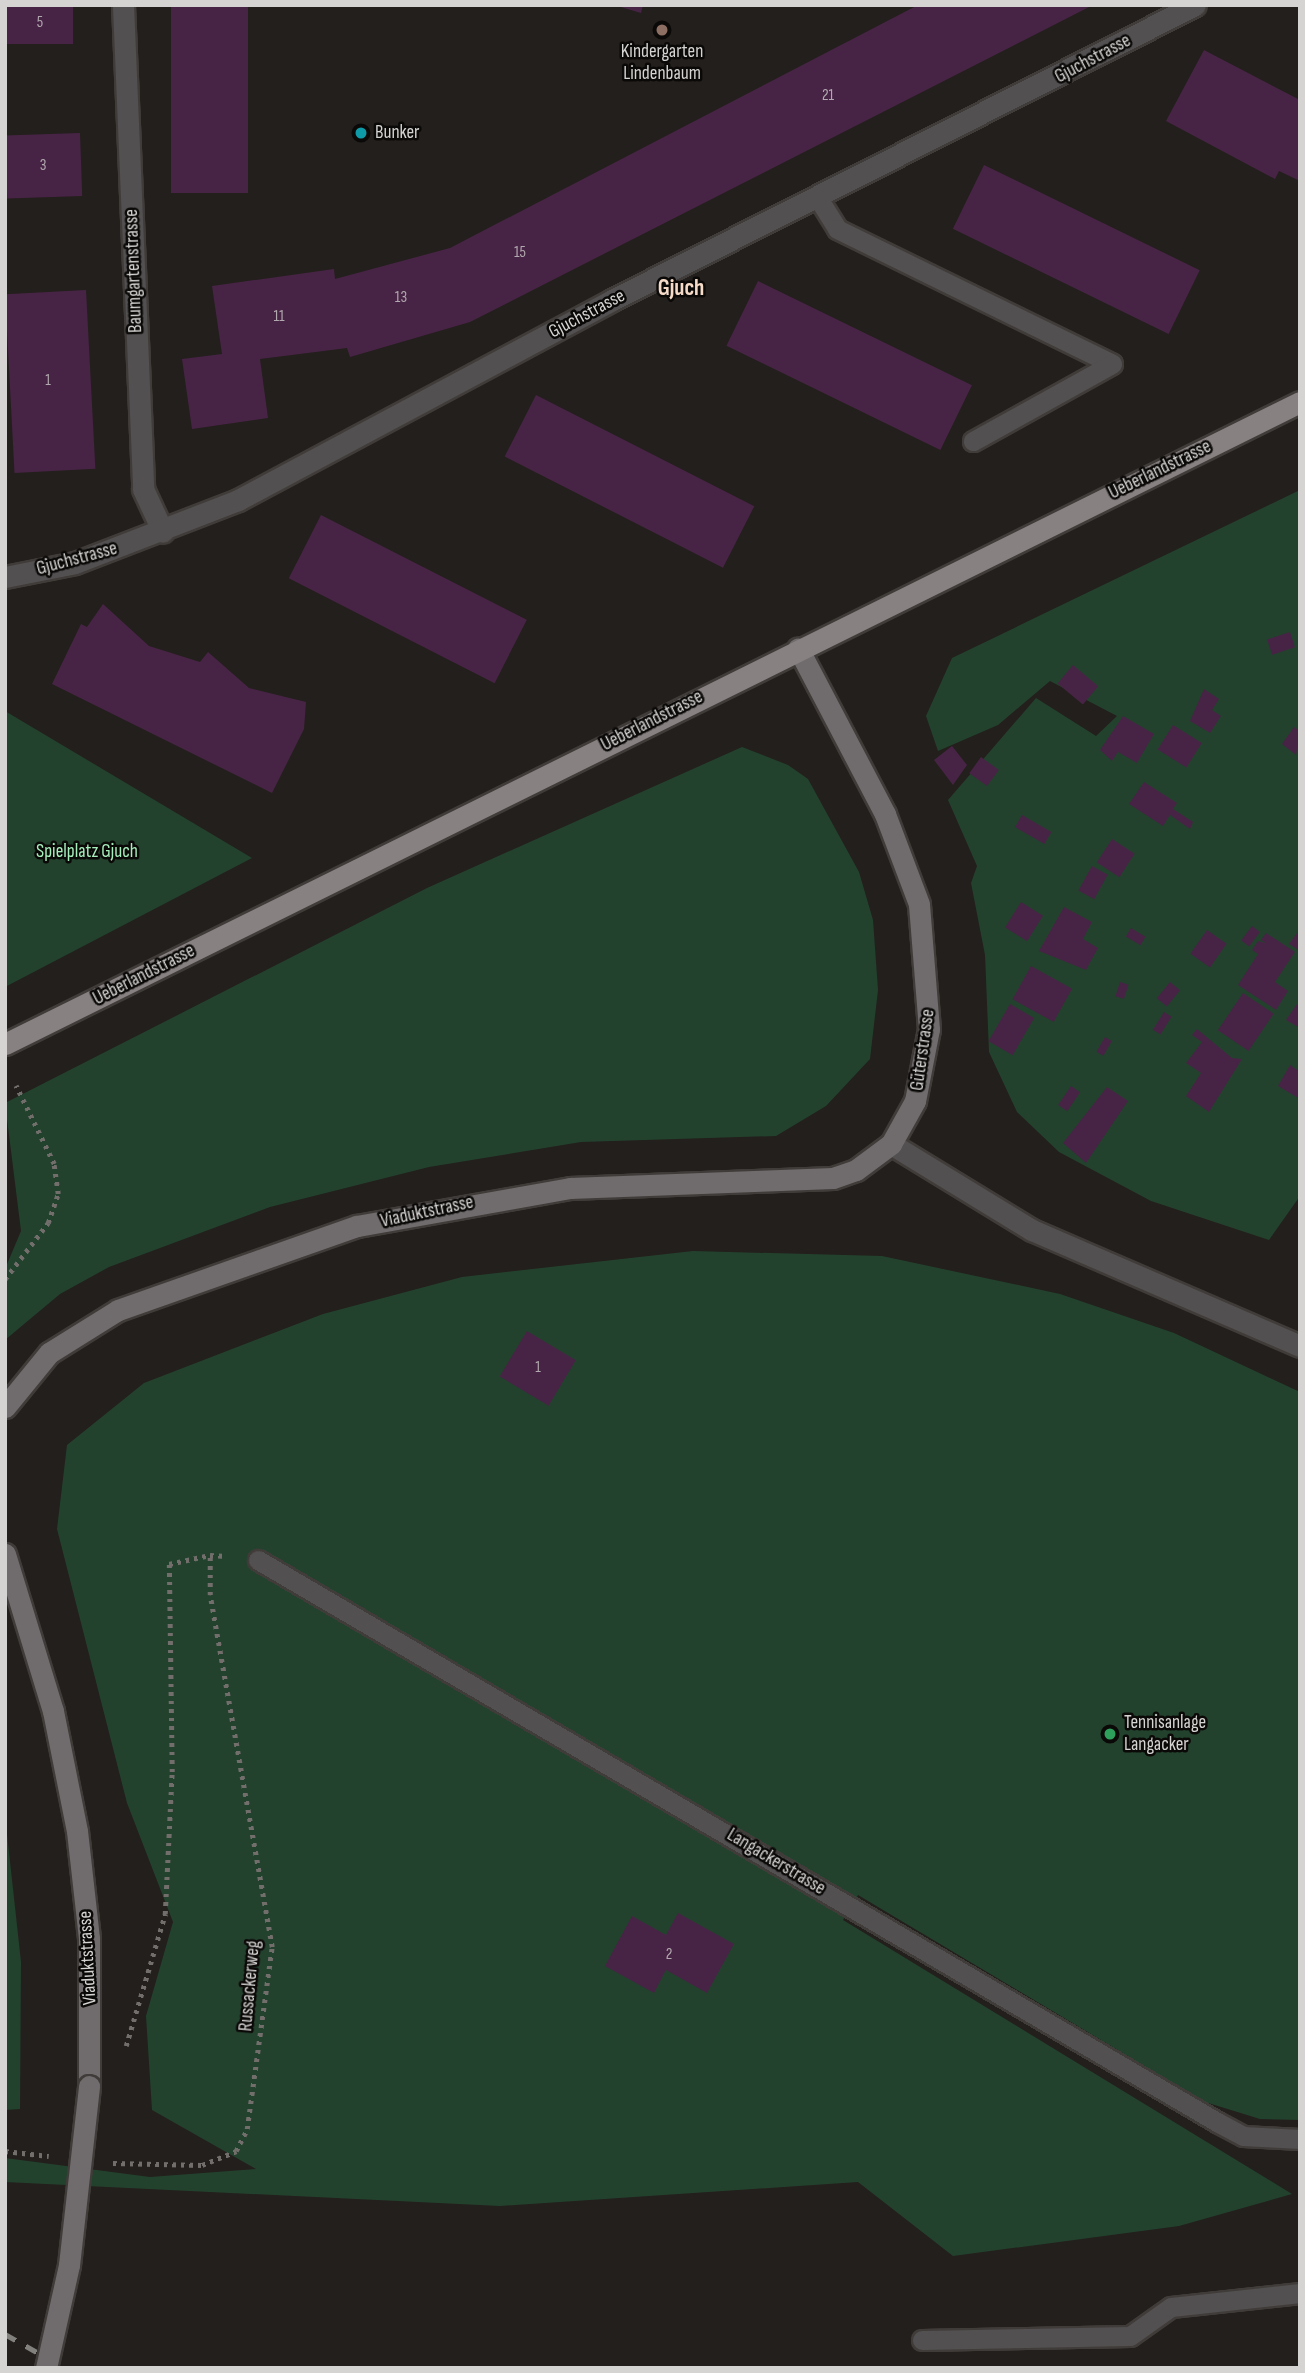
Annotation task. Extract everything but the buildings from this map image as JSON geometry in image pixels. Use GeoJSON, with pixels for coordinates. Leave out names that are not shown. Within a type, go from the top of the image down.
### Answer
{"type":"FeatureCollection","features":[{"type":"Feature","properties":{"kind":"main road","name":"Ueberlandstrasse"},"geometry":{"type":"LineString","coordinates":[[5,1044],[798,648],[1300,402]]}},
{"type":"Feature","properties":{"kind":"street","name":"Baumgartenstrasse"},"geometry":{"type":"LineString","coordinates":[[123,5],[143,489],[163,532]]}},
{"type":"Feature","properties":{"kind":"street","name":"Gjuchstrasse"},"geometry":{"type":"LineString","coordinates":[[5,577],[75,563],[163,532],[238,500],[1195,5]]}},
{"type":"Feature","properties":{"kind":"street","name":"Güterstrasse"},"geometry":{"type":"LineString","coordinates":[[798,648],[885,814],[919,904],[929,1029],[915,1101],[891,1144]]}},
{"type":"Feature","properties":{"kind":"street"},"geometry":{"type":"LineString","coordinates":[[891,1144],[1032,1230],[1300,1346]]}},
{"type":"Feature","properties":{"kind":"street","name":"Viaduktstrasse"},"geometry":{"type":"LineString","coordinates":[[5,1407],[49,1353],[118,1310],[345,1230],[570,1188],[833,1178],[856,1170],[891,1144]]}},
{"type":"Feature","properties":{"kind":"street","name":"Viaduktstrasse"},"geometry":{"type":"LineString","coordinates":[[5,1554],[54,1711],[77,1831],[89,1952],[89,2086],[75,2224],[46,2368]]}},
{"type":"Feature","properties":{"kind":"lane"},"geometry":{"type":"LineString","coordinates":[[818,198],[837,229],[1112,364],[973,441]]}},
{"type":"Feature","properties":{"kind":"lane","name":"Langackerstrasse"},"geometry":{"type":"LineString","coordinates":[[258,1560],[1217,2122],[1243,2136],[1300,2139]]}},
{"type":"Feature","properties":{"kind":"lane"},"geometry":{"type":"LineString","coordinates":[[922,2340],[1130,2336],[1171,2307],[1300,2293]]}},
{"type":"Feature","properties":{"kind":"path"},"geometry":{"type":"LineString","coordinates":[[5,1279],[48,1223],[58,1194],[54,1164],[16,1086]]}},
{"type":"Feature","properties":{"kind":"path"},"geometry":{"type":"LineString","coordinates":[[127,2037],[165,1914],[173,1772],[169,1564],[210,1555],[258,1560]]}},
{"type":"Feature","properties":{"kind":"path","name":"Russackerweg"},"geometry":{"type":"LineString","coordinates":[[99,2161],[202,2165],[236,2151],[247,2129],[272,1947],[210,1595],[210,1555]]}},
{"type":"Feature","properties":{"kind":"path"},"geometry":{"type":"LineString","coordinates":[[5,2151],[60,2158]]}},
{"type":"Feature","properties":{"kind":"green space"},"geometry":{"type":"Polygon","coordinates":[[[1300,490],[1300,1196],[1269,1240],[1151,1201],[1059,1152],[1017,1112],[989,1052],[985,955],[971,883],[977,866],[948,800],[1036,698],[1096,736],[1117,716],[1050,681],[998,725],[938,751],[926,716],[952,658],[1300,490]]]}},
{"type":"Feature","properties":{"kind":"green space","name":"Spielplatz Gjuch"},"geometry":{"type":"Polygon","coordinates":[[[5,711],[252,858],[5,987],[5,711]]]}},
{"type":"Feature","properties":{"kind":"green space"},"geometry":{"type":"Polygon","coordinates":[[[742,747],[788,765],[808,779],[859,872],[873,920],[878,990],[870,1059],[826,1106],[776,1136],[581,1142],[429,1167],[270,1207],[109,1267],[60,1294],[5,1340],[5,1269],[21,1231],[5,1103],[427,888],[742,747]]]}},
{"type":"Feature","properties":{"kind":"green space"},"geometry":{"type":"Polygon","coordinates":[[[693,1251],[882,1256],[1060,1294],[1174,1333],[1300,1392],[1300,2120],[1260,2119],[1205,2102],[858,1895],[843,1920],[1292,2194],[1179,2226],[953,2256],[858,2182],[500,2206],[5,2182],[5,2158],[150,2177],[256,2169],[152,2110],[146,2016],[173,1922],[127,1803],[57,1529],[67,1445],[144,1383],[323,1314],[462,1277],[693,1251]]]}},
{"type":"Feature","properties":{"kind":"green space"},"geometry":{"type":"Polygon","coordinates":[[[5,1816],[21,1962],[20,2109],[5,2110],[5,1816]]]}},
{"type":"Feature","properties":{"kind":"railway"},"geometry":{"type":"LineString","coordinates":[[5,2334],[65,2368]]}},
{"type":"Feature","properties":{"kind":"place","name":"Kindergarten Lindenbaum"},"geometry":{"type":"Point","coordinates":[662,30]}},
{"type":"Feature","properties":{"kind":"place","name":"Bunker"},"geometry":{"type":"Point","coordinates":[361,133]}},
{"type":"Feature","properties":{"kind":"place","name":"Tennisanlage Langacker"},"geometry":{"type":"Point","coordinates":[1110,1734]}},
{"type":"Feature","properties":{"kind":"district","name":"Gjuch"},"geometry":{"type":"Point","coordinates":[681,288]}}]}
